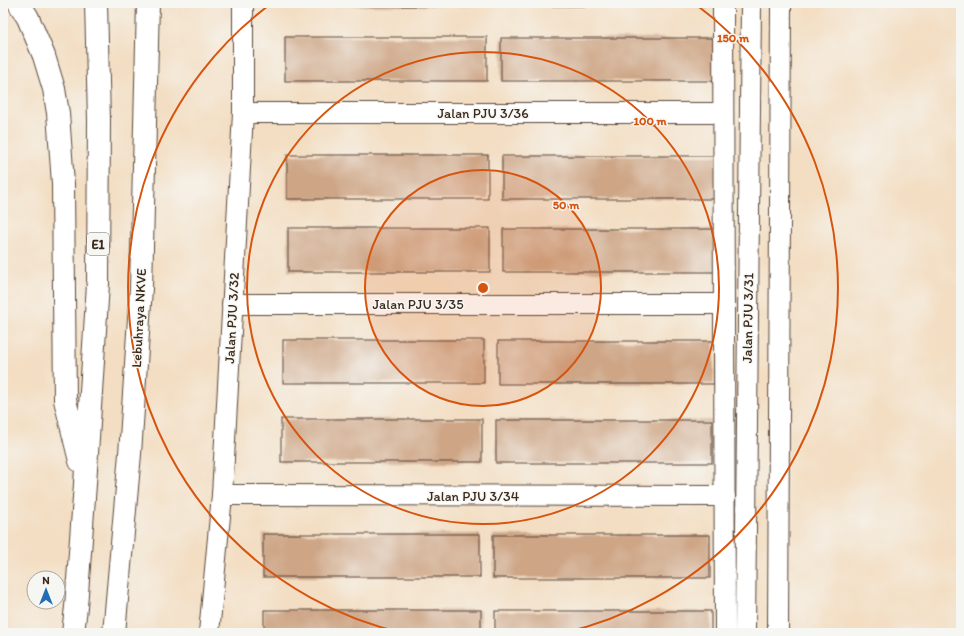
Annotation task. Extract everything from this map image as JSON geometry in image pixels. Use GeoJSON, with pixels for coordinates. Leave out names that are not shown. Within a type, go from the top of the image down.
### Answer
{"type":"FeatureCollection","features":[{"type":"Feature","properties":{"kind":"highway"},"geometry":{"type":"LineString","coordinates":[[19,3],[28,18],[44,56],[54,89],[58,113],[63,184],[65,400],[85,484]]}},
{"type":"Feature","properties":{"kind":"highway","name":"E1"},"geometry":{"type":"LineString","coordinates":[[73,633],[85,484],[98,284],[99,120],[96,3]]}},
{"type":"Feature","properties":{"kind":"highway","name":"Lebuhraya NKVE"},"geometry":{"type":"LineString","coordinates":[[114,633],[130,454],[141,288],[148,3]]}},
{"type":"Feature","properties":{"kind":"street","name":"Jalan PJU 3/32"},"geometry":{"type":"LineString","coordinates":[[209,633],[222,496],[243,113],[243,3]]}},
{"type":"Feature","properties":{"kind":"street"},"geometry":{"type":"LineString","coordinates":[[723,3],[725,633]]}},
{"type":"Feature","properties":{"kind":"street","name":"Jalan PJU 3/31"},"geometry":{"type":"LineString","coordinates":[[745,633],[751,3]]}},
{"type":"Feature","properties":{"kind":"street"},"geometry":{"type":"LineString","coordinates":[[778,633],[781,3]]}},
{"type":"Feature","properties":{"kind":"street","name":"Jalan PJU 3/36"},"geometry":{"type":"LineString","coordinates":[[243,113],[724,113]]}},
{"type":"Feature","properties":{"kind":"street","name":"Jalan PJU 3/35"},"geometry":{"type":"LineString","coordinates":[[232,304],[724,304]]}},
{"type":"Feature","properties":{"kind":"street","name":"Jalan PJU 3/34"},"geometry":{"type":"LineString","coordinates":[[222,496],[725,496]]}},
{"type":"Feature","properties":{"kind":"building"},"geometry":{"type":"Polygon","coordinates":[[[286,3],[488,3],[488,6],[286,6],[286,3]]]}},
{"type":"Feature","properties":{"kind":"building"},"geometry":{"type":"Polygon","coordinates":[[[502,3],[718,3],[718,6],[502,6],[502,3]]]}},
{"type":"Feature","properties":{"kind":"building"},"geometry":{"type":"Polygon","coordinates":[[[285,37],[487,37],[487,81],[285,81],[285,37]]]}},
{"type":"Feature","properties":{"kind":"building"},"geometry":{"type":"Polygon","coordinates":[[[501,38],[717,38],[717,81],[501,81],[501,38]]]}},
{"type":"Feature","properties":{"kind":"building"},"geometry":{"type":"Polygon","coordinates":[[[287,155],[488,155],[488,199],[287,199],[287,155]]]}},
{"type":"Feature","properties":{"kind":"building"},"geometry":{"type":"Polygon","coordinates":[[[502,156],[718,156],[718,199],[502,199],[502,156]]]}},
{"type":"Feature","properties":{"kind":"building"},"geometry":{"type":"Polygon","coordinates":[[[288,228],[490,228],[490,272],[288,272],[288,228]]]}},
{"type":"Feature","properties":{"kind":"building"},"geometry":{"type":"Polygon","coordinates":[[[503,229],[720,229],[720,272],[503,272],[503,229]]]}},
{"type":"Feature","properties":{"kind":"building"},"geometry":{"type":"Polygon","coordinates":[[[283,340],[484,340],[484,383],[283,383],[283,340]]]}},
{"type":"Feature","properties":{"kind":"building"},"geometry":{"type":"Polygon","coordinates":[[[498,341],[714,341],[714,384],[498,384],[498,341]]]}},
{"type":"Feature","properties":{"kind":"building"},"geometry":{"type":"Polygon","coordinates":[[[281,419],[482,419],[482,462],[281,462],[281,419]]]}},
{"type":"Feature","properties":{"kind":"building"},"geometry":{"type":"Polygon","coordinates":[[[496,420],[712,420],[712,463],[496,463],[496,420]]]}},
{"type":"Feature","properties":{"kind":"building"},"geometry":{"type":"Polygon","coordinates":[[[263,534],[480,534],[480,577],[263,577],[263,534]]]}},
{"type":"Feature","properties":{"kind":"building"},"geometry":{"type":"Polygon","coordinates":[[[493,535],[710,535],[710,578],[493,578],[493,535]]]}},
{"type":"Feature","properties":{"kind":"building"},"geometry":{"type":"Polygon","coordinates":[[[264,610],[481,610],[481,633],[264,633],[264,610]]]}},
{"type":"Feature","properties":{"kind":"building"},"geometry":{"type":"Polygon","coordinates":[[[495,611],[711,611],[711,633],[495,633],[495,611]]]}}]}
